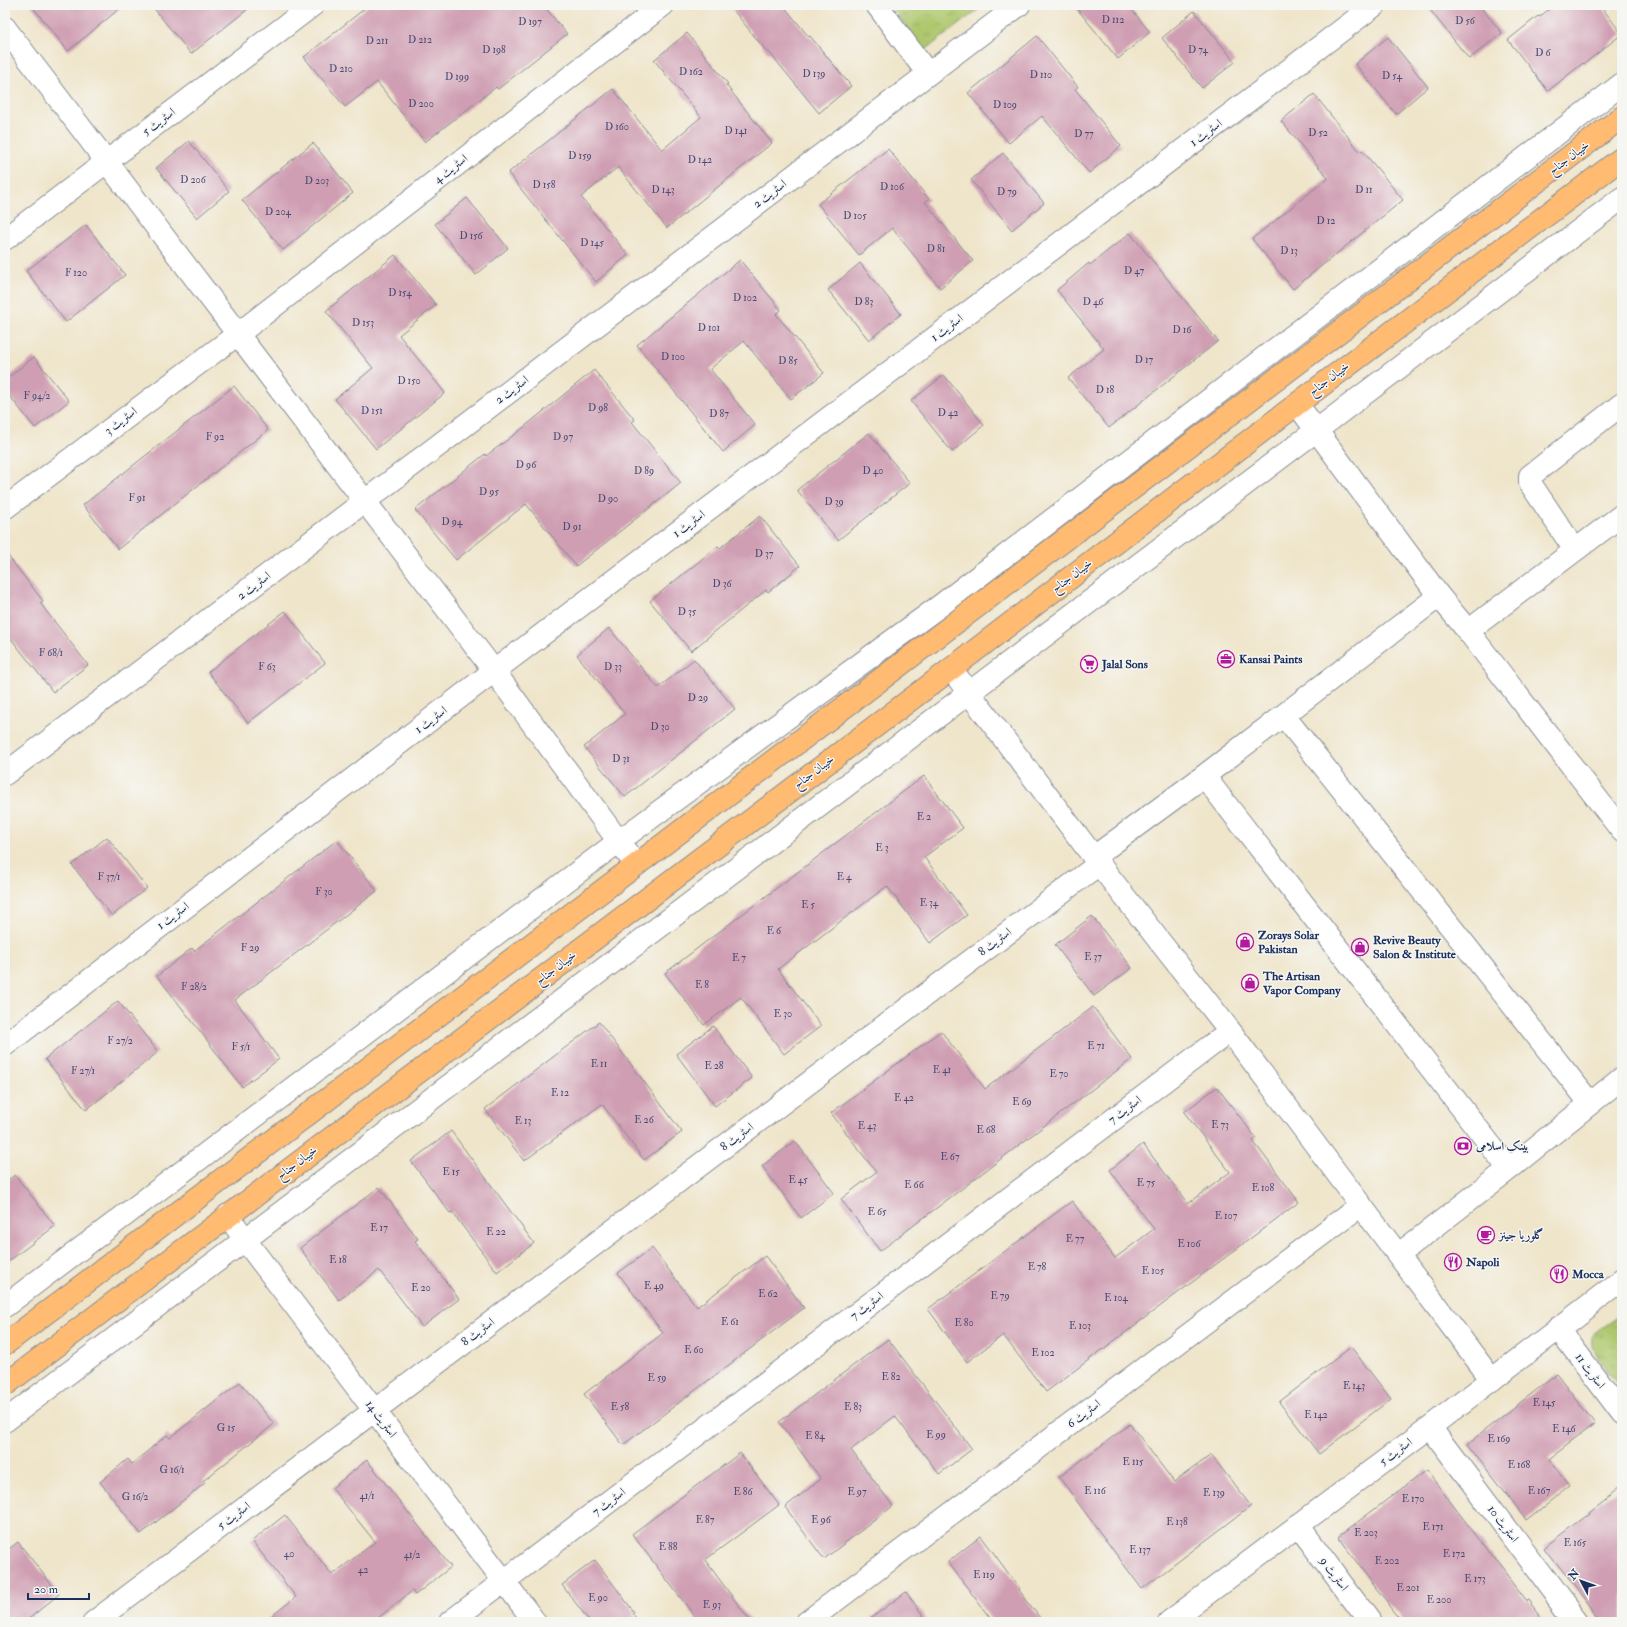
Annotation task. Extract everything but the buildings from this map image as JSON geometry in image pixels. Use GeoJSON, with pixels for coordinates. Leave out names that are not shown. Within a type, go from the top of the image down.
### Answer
{"type":"FeatureCollection","features":[{"type":"Feature","properties":{"kind":"main road","name":"خیبان جناح"},"geometry":{"type":"LineString","coordinates":[[5,1344],[1622,117]]}},
{"type":"Feature","properties":{"kind":"main road","name":"خیبان جناح"},"geometry":{"type":"LineString","coordinates":[[5,1385],[951,669],[1622,158]]}},
{"type":"Feature","properties":{"kind":"street","name":"اسٹریٹ 5"},"geometry":{"type":"LineString","coordinates":[[5,239],[313,5]]}},
{"type":"Feature","properties":{"kind":"street","name":"اسٹریٹ 4"},"geometry":{"type":"LineString","coordinates":[[238,334],[663,5]]}},
{"type":"Feature","properties":{"kind":"street"},"geometry":{"type":"LineString","coordinates":[[876,5],[928,74]]}},
{"type":"Feature","properties":{"kind":"street","name":"اسٹریٹ 2"},"geometry":{"type":"LineString","coordinates":[[5,774],[366,502],[1019,5]]}},
{"type":"Feature","properties":{"kind":"street","name":"اسٹریٹ 1"},"geometry":{"type":"LineString","coordinates":[[5,1045],[494,671],[1374,5]]}},
{"type":"Feature","properties":{"kind":"street"},"geometry":{"type":"LineString","coordinates":[[5,28],[494,671],[636,865]]}},
{"type":"Feature","properties":{"kind":"street"},"geometry":{"type":"LineString","coordinates":[[5,1306],[619,840],[940,605],[1622,84]]}},
{"type":"Feature","properties":{"kind":"street"},"geometry":{"type":"LineString","coordinates":[[5,1421],[1622,198]]}},
{"type":"Feature","properties":{"kind":"street","name":"اسٹریٹ 3"},"geometry":{"type":"LineString","coordinates":[[5,508],[238,334]]}},
{"type":"Feature","properties":{"kind":"street"},"geometry":{"type":"LineString","coordinates":[[1297,404],[1439,596],[1468,630],[1622,831]]}},
{"type":"Feature","properties":{"kind":"street"},"geometry":{"type":"LineString","coordinates":[[1575,550],[1530,483],[1530,476],[1622,404]]}},
{"type":"Feature","properties":{"kind":"street"},"geometry":{"type":"LineString","coordinates":[[1468,630],[1622,515]]}},
{"type":"Feature","properties":{"kind":"street","name":"اسٹریٹ 8"},"geometry":{"type":"LineString","coordinates":[[374,1410],[1096,860],[1439,596]]}},
{"type":"Feature","properties":{"kind":"street"},"geometry":{"type":"LineString","coordinates":[[951,669],[1096,860],[1230,1031],[1492,1380]]}},
{"type":"Feature","properties":{"kind":"street"},"geometry":{"type":"LineString","coordinates":[[1284,716],[1590,1103]]}},
{"type":"Feature","properties":{"kind":"street"},"geometry":{"type":"LineString","coordinates":[[1204,776],[1509,1169]]}},
{"type":"Feature","properties":{"kind":"street","name":"اسٹریٹ 7"},"geometry":{"type":"LineString","coordinates":[[504,1582],[1230,1031]]}},
{"type":"Feature","properties":{"kind":"street"},"geometry":{"type":"LineString","coordinates":[[1398,1255],[1509,1169],[1622,1078]]}},
{"type":"Feature","properties":{"kind":"street","name":"اسٹریٹ 6"},"geometry":{"type":"LineString","coordinates":[[807,1622],[1361,1205]]}},
{"type":"Feature","properties":{"kind":"street","name":"اسٹریٹ 14"},"geometry":{"type":"LineString","coordinates":[[228,1215],[245,1240],[535,1622]]}},
{"type":"Feature","properties":{"kind":"street","name":"اسٹریٹ 5"},"geometry":{"type":"LineString","coordinates":[[1169,1622],[1430,1427],[1622,1280]]}},
{"type":"Feature","properties":{"kind":"street","name":"اسٹریٹ 11"},"geometry":{"type":"LineString","coordinates":[[1558,1328],[1622,1413]]}},
{"type":"Feature","properties":{"kind":"street","name":"اسٹریٹ 5"},"geometry":{"type":"LineString","coordinates":[[94,1622],[374,1410]]}},
{"type":"Feature","properties":{"kind":"street","name":"اسٹریٹ 10"},"geometry":{"type":"LineString","coordinates":[[1430,1427],[1577,1622]]}},
{"type":"Feature","properties":{"kind":"street","name":"اسٹریٹ 9"},"geometry":{"type":"LineString","coordinates":[[1298,1525],[1370,1622]]}},
{"type":"Feature","properties":{"kind":"street"},"geometry":{"type":"LineString","coordinates":[[450,1622],[504,1582]]}},
{"type":"Feature","properties":{"kind":"green space"},"geometry":{"type":"Polygon","coordinates":[[[890,5],[984,5],[924,51],[890,5]]]}},
{"type":"Feature","properties":{"kind":"green space"},"geometry":{"type":"Polygon","coordinates":[[[1622,1313],[1622,1391],[1601,1363],[1593,1347],[1593,1340],[1595,1335],[1601,1329],[1622,1313]]]}},
{"type":"Feature","properties":{"kind":"place","name":"Kansai Paints"},"geometry":{"type":"Point","coordinates":[1226,659]}},
{"type":"Feature","properties":{"kind":"place","name":"Jalal Sons"},"geometry":{"type":"Point","coordinates":[1089,664]}},
{"type":"Feature","properties":{"kind":"place","name":"Zorays Solar Pakistan"},"geometry":{"type":"Point","coordinates":[1245,942]}},
{"type":"Feature","properties":{"kind":"place","name":"Revive Beauty Salon & Institute"},"geometry":{"type":"Point","coordinates":[1360,947]}},
{"type":"Feature","properties":{"kind":"place","name":"The Artisan Vapor Company"},"geometry":{"type":"Point","coordinates":[1250,983]}},
{"type":"Feature","properties":{"kind":"place","name":"بینک اسلامی"},"geometry":{"type":"Point","coordinates":[1463,1146]}},
{"type":"Feature","properties":{"kind":"place","name":"گلوریا جینز"},"geometry":{"type":"Point","coordinates":[1486,1235]}},
{"type":"Feature","properties":{"kind":"place","name":"Napoli"},"geometry":{"type":"Point","coordinates":[1453,1262]}},
{"type":"Feature","properties":{"kind":"place","name":"Mocca"},"geometry":{"type":"Point","coordinates":[1559,1274]}}]}
